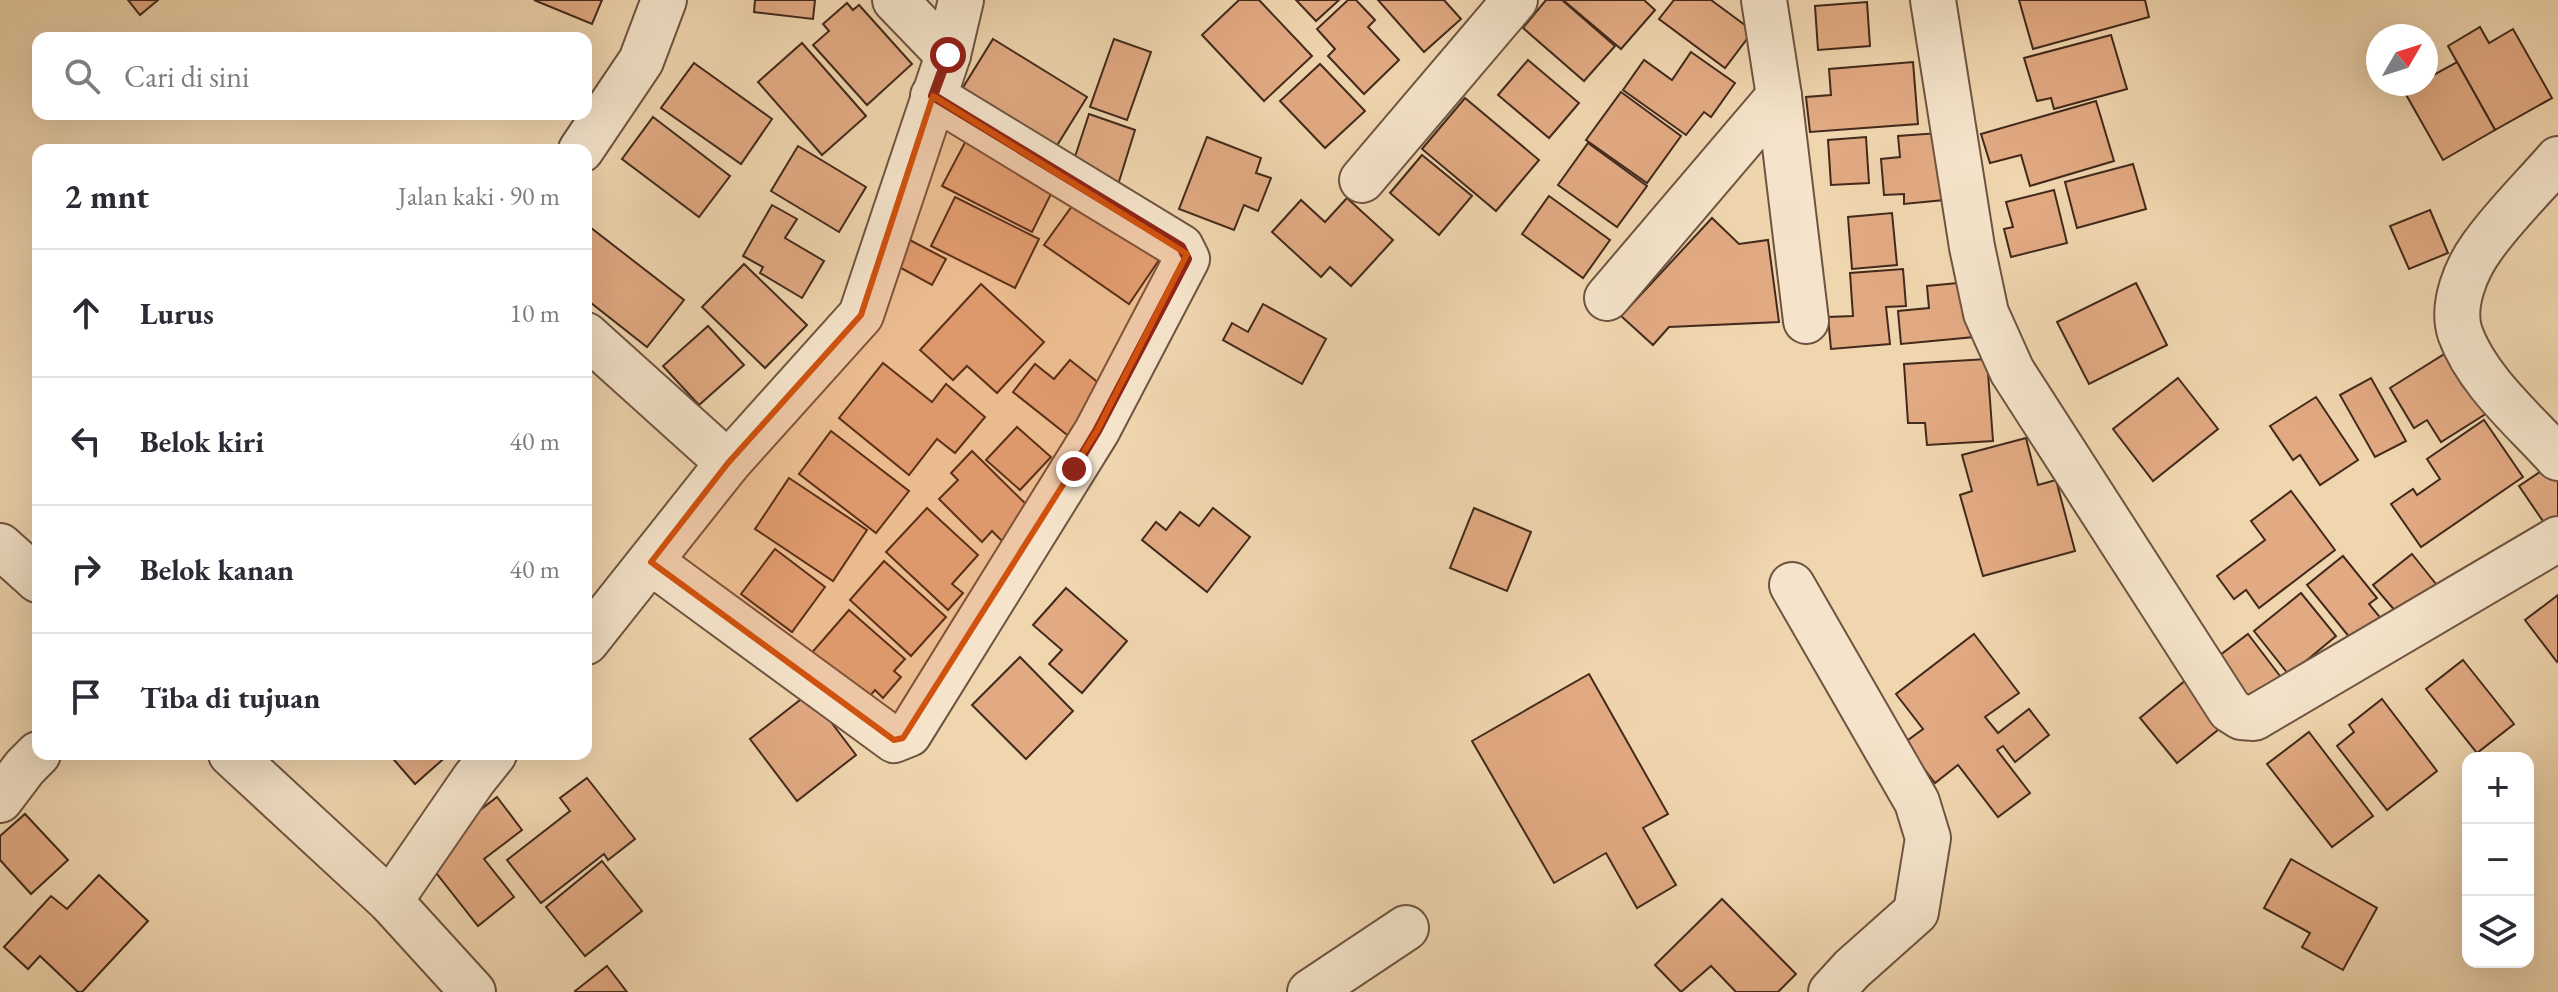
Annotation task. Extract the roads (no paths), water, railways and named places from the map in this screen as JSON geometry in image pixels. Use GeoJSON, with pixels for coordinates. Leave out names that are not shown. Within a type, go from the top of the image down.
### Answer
{"type":"FeatureCollection","features":[{"type":"Feature","properties":{"kind":"street"},"geometry":{"type":"LineString","coordinates":[[585,144],[641,61],[664,0]]}},
{"type":"Feature","properties":{"kind":"street"},"geometry":{"type":"LineString","coordinates":[[895,0],[948,55]]}},
{"type":"Feature","properties":{"kind":"street"},"geometry":{"type":"LineString","coordinates":[[592,635],[728,463],[861,315],[948,55],[961,0]]}},
{"type":"Feature","properties":{"kind":"street"},"geometry":{"type":"LineString","coordinates":[[1362,180],[1515,0]]}},
{"type":"Feature","properties":{"kind":"street"},"geometry":{"type":"LineString","coordinates":[[1764,0],[1779,96],[1806,321]]}},
{"type":"Feature","properties":{"kind":"street"},"geometry":{"type":"LineString","coordinates":[[1933,0],[1972,247],[1986,313],[2012,371],[2230,710],[2241,717],[2254,718],[2558,539]]}},
{"type":"Feature","properties":{"kind":"street"},"geometry":{"type":"LineString","coordinates":[[651,562],[894,740],[903,738],[909,734],[1089,444],[1187,254],[1181,247],[933,96]]}},
{"type":"Feature","properties":{"kind":"street"},"geometry":{"type":"LineString","coordinates":[[1607,298],[1779,96]]}},
{"type":"Feature","properties":{"kind":"street"},"geometry":{"type":"LineString","coordinates":[[2558,159],[2481,247],[2464,278],[2458,308],[2459,331],[2470,354],[2490,383],[2558,458]]}},
{"type":"Feature","properties":{"kind":"street"},"geometry":{"type":"LineString","coordinates":[[592,340],[728,463]]}},
{"type":"Feature","properties":{"kind":"street"},"geometry":{"type":"LineString","coordinates":[[0,546],[32,575]]}},
{"type":"Feature","properties":{"kind":"street"},"geometry":{"type":"LineString","coordinates":[[1792,585],[1917,802],[1928,838],[1916,912],[1831,992]]}},
{"type":"Feature","properties":{"kind":"street"},"geometry":{"type":"LineString","coordinates":[[0,800],[32,760]]}},
{"type":"Feature","properties":{"kind":"street"},"geometry":{"type":"LineString","coordinates":[[237,760],[390,901],[465,989]]}},
{"type":"Feature","properties":{"kind":"street"},"geometry":{"type":"LineString","coordinates":[[390,901],[489,760]]}},
{"type":"Feature","properties":{"kind":"street"},"geometry":{"type":"LineString","coordinates":[[1310,992],[1406,928]]}}]}
